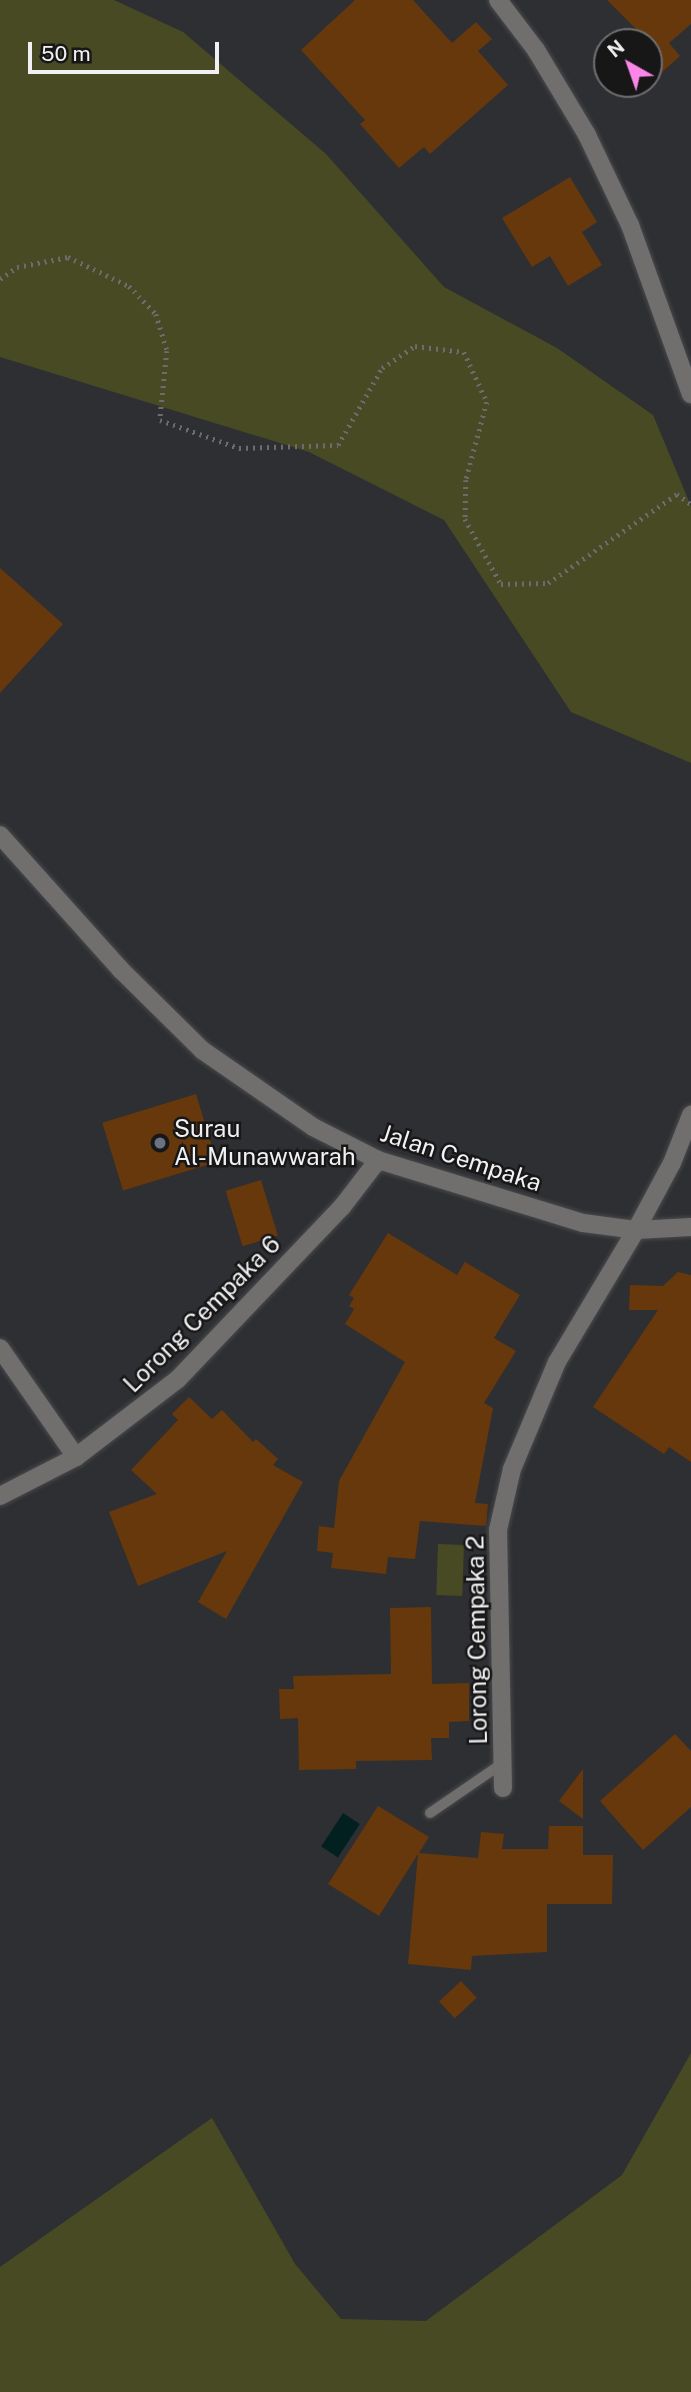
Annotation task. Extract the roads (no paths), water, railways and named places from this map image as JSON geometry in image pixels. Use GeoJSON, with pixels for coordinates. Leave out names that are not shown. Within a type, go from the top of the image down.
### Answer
{"type":"FeatureCollection","features":[{"type":"Feature","properties":{"kind":"street"},"geometry":{"type":"LineString","coordinates":[[498,0],[536,50],[603,169],[640,250],[691,394]]}},
{"type":"Feature","properties":{"kind":"street","name":"Jalan Cempaka"},"geometry":{"type":"LineString","coordinates":[[0,835],[121,970],[202,1051],[254,1090],[378,1160],[583,1223],[636,1230],[691,1227]]}},
{"type":"Feature","properties":{"kind":"street","name":"Lorong Cempaka 2"},"geometry":{"type":"LineString","coordinates":[[503,1788],[498,1530],[512,1469],[557,1362],[636,1230],[672,1163],[691,1115]]}},
{"type":"Feature","properties":{"kind":"street","name":"Lorong Cempaka 6"},"geometry":{"type":"LineString","coordinates":[[0,1496],[76,1457],[130,1420],[225,1333],[342,1207],[378,1160]]}},
{"type":"Feature","properties":{"kind":"street"},"geometry":{"type":"LineString","coordinates":[[0,1348],[76,1457]]}},
{"type":"Feature","properties":{"kind":"lane"},"geometry":{"type":"LineString","coordinates":[[430,1813],[503,1763]]}},
{"type":"Feature","properties":{"kind":"water"},"geometry":{"type":"Polygon","coordinates":[[[343,1813],[360,1824],[338,1857],[321,1847],[343,1813]]]}},
{"type":"Feature","properties":{"kind":"place","name":"Surau Al-Munawwarah"},"geometry":{"type":"Point","coordinates":[160,1143]}}]}
